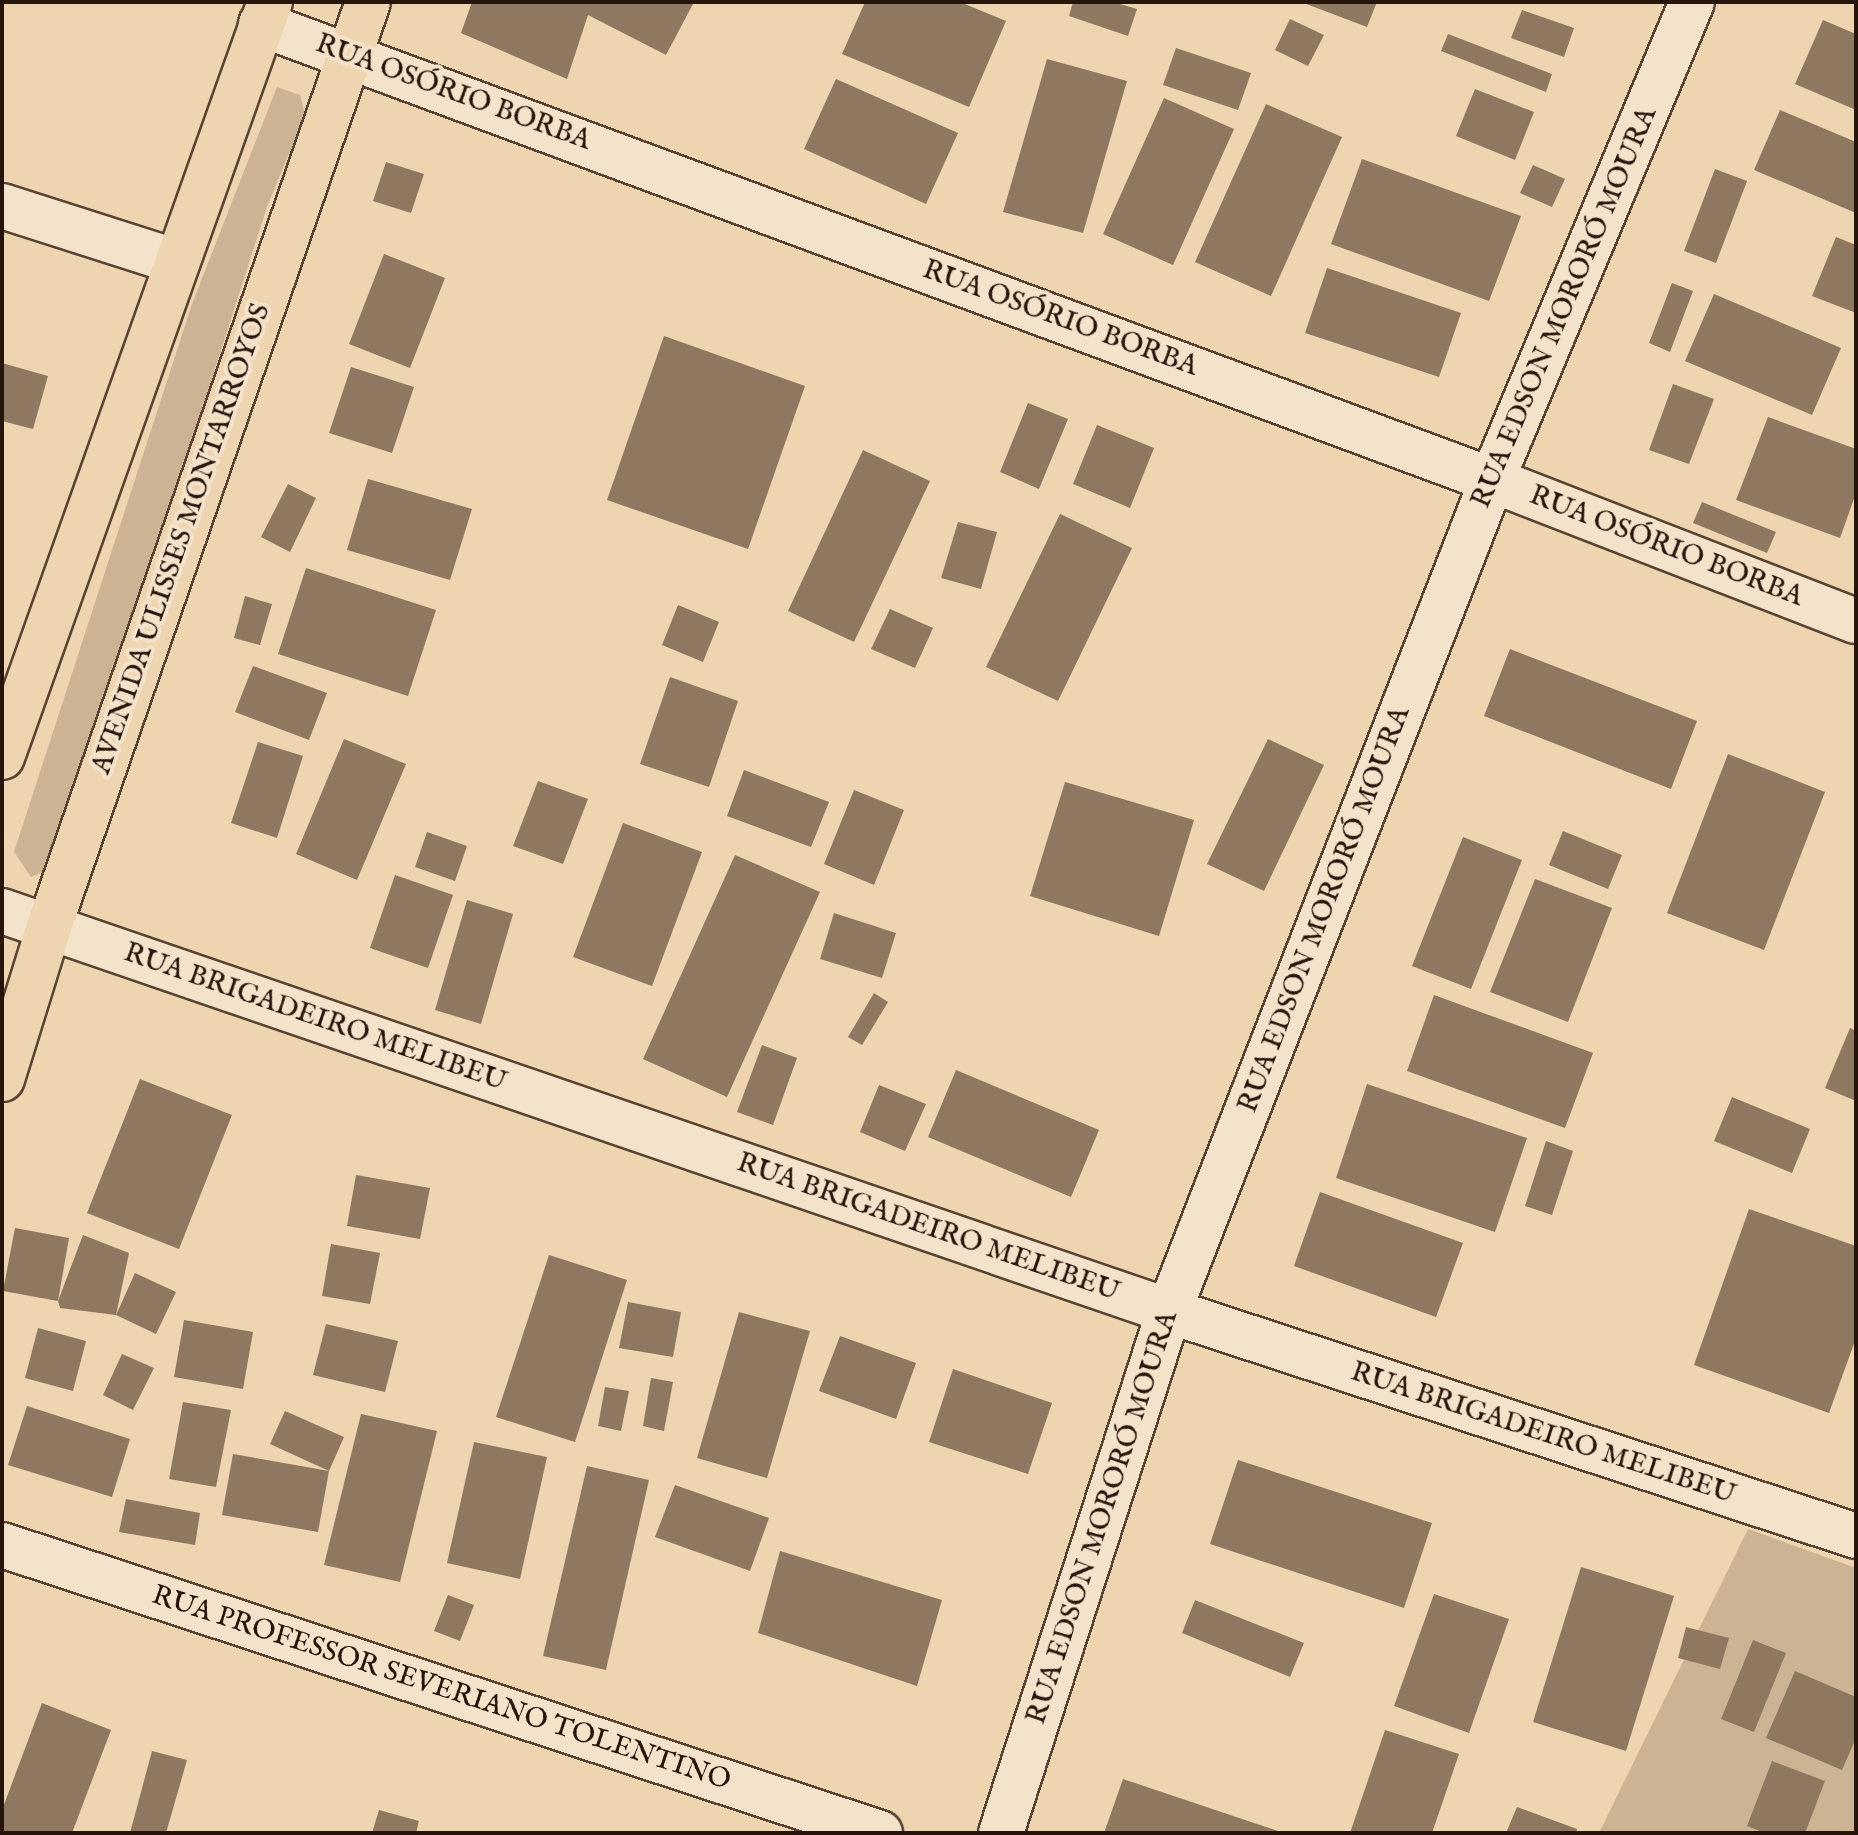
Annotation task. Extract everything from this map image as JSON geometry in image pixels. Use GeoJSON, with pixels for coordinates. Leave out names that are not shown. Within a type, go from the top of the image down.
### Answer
{"type":"FeatureCollection","features":[{"type":"Feature","properties":{"kind":"main road","name":"AVENIDA ULISSES MONTARROYOS"},"geometry":{"type":"LineString","coordinates":[[2,1079],[49,927],[368,2]]}},
{"type":"Feature","properties":{"kind":"main road"},"geometry":{"type":"LineString","coordinates":[[2,757],[265,13]]}},
{"type":"Feature","properties":{"kind":"street","name":"RUA EDSON MORORÓ MOURA"},"geometry":{"type":"LineString","coordinates":[[1001,1833],[1169,1311],[1492,480],[1692,2]]}},
{"type":"Feature","properties":{"kind":"street","name":"RUA OSÓRIO BORBA"},"geometry":{"type":"LineString","coordinates":[[265,13],[348,53],[1492,480],[1856,621]]}},
{"type":"Feature","properties":{"kind":"street"},"geometry":{"type":"LineString","coordinates":[[2,206],[177,262]]}},
{"type":"Feature","properties":{"kind":"street","name":"RUA BRIGADEIRO MELIBEU"},"geometry":{"type":"LineString","coordinates":[[2,911],[1169,1311],[1856,1536]]}},
{"type":"Feature","properties":{"kind":"street","name":"RUA PROFESSOR SEVERIANO TOLENTINO"},"geometry":{"type":"LineString","coordinates":[[2,1545],[880,1833]]}},
{"type":"Feature","properties":{"kind":"shaded area"},"geometry":{"type":"Polygon","coordinates":[[[277,87],[300,95],[305,115],[268,204],[82,782],[48,870],[31,877],[14,852],[192,304],[277,87]]]}},
{"type":"Feature","properties":{"kind":"shaded area"},"geometry":{"type":"Polygon","coordinates":[[[1748,1529],[1856,1568],[1856,1833],[1599,1833],[1748,1529]]]}},
{"type":"Feature","properties":{"kind":"building"},"geometry":{"type":"Polygon","coordinates":[[[472,2],[694,2],[666,55],[588,15],[567,79],[461,33],[472,2]]]}},
{"type":"Feature","properties":{"kind":"building"},"geometry":{"type":"Polygon","coordinates":[[[865,2],[960,2],[1006,21],[969,107],[842,54],[865,2]]]}},
{"type":"Feature","properties":{"kind":"building"},"geometry":{"type":"Polygon","coordinates":[[[1073,2],[1113,2],[1137,9],[1128,36],[1069,16],[1073,2]]]}},
{"type":"Feature","properties":{"kind":"building"},"geometry":{"type":"Polygon","coordinates":[[[1301,2],[1377,2],[1367,27],[1301,2]]]}},
{"type":"Feature","properties":{"kind":"building"},"geometry":{"type":"Polygon","coordinates":[[[1522,10],[1574,28],[1564,57],[1511,38],[1522,10]]]}},
{"type":"Feature","properties":{"kind":"building"},"geometry":{"type":"Polygon","coordinates":[[[1290,19],[1324,35],[1308,66],[1275,50],[1290,19]]]}},
{"type":"Feature","properties":{"kind":"building"},"geometry":{"type":"Polygon","coordinates":[[[1823,20],[1856,34],[1856,110],[1795,84],[1823,20]]]}},
{"type":"Feature","properties":{"kind":"building"},"geometry":{"type":"Polygon","coordinates":[[[1448,34],[1552,74],[1546,92],[1441,51],[1448,34]]]}},
{"type":"Feature","properties":{"kind":"building"},"geometry":{"type":"Polygon","coordinates":[[[1176,48],[1251,73],[1238,110],[1163,85],[1176,48]]]}},
{"type":"Feature","properties":{"kind":"building"},"geometry":{"type":"Polygon","coordinates":[[[1047,59],[1127,81],[1083,233],[1003,212],[1047,59]]]}},
{"type":"Feature","properties":{"kind":"building"},"geometry":{"type":"Polygon","coordinates":[[[836,79],[958,133],[926,204],[804,149],[836,79]]]}},
{"type":"Feature","properties":{"kind":"building"},"geometry":{"type":"Polygon","coordinates":[[[1475,89],[1534,112],[1515,160],[1456,136],[1475,89]]]}},
{"type":"Feature","properties":{"kind":"building"},"geometry":{"type":"Polygon","coordinates":[[[1164,98],[1234,129],[1173,265],[1103,234],[1164,98]]]}},
{"type":"Feature","properties":{"kind":"building"},"geometry":{"type":"Polygon","coordinates":[[[1266,104],[1342,137],[1271,296],[1195,262],[1266,104]]]}},
{"type":"Feature","properties":{"kind":"building"},"geometry":{"type":"Polygon","coordinates":[[[1780,110],[1856,142],[1856,213],[1754,170],[1780,110]]]}},
{"type":"Feature","properties":{"kind":"building"},"geometry":{"type":"Polygon","coordinates":[[[1362,159],[1521,216],[1489,301],[1331,244],[1362,159]]]}},
{"type":"Feature","properties":{"kind":"building"},"geometry":{"type":"Polygon","coordinates":[[[386,162],[424,174],[411,213],[373,201],[386,162]]]}},
{"type":"Feature","properties":{"kind":"building"},"geometry":{"type":"Polygon","coordinates":[[[1533,165],[1565,179],[1552,207],[1520,193],[1533,165]]]}},
{"type":"Feature","properties":{"kind":"building"},"geometry":{"type":"Polygon","coordinates":[[[1715,169],[1747,181],[1716,263],[1684,251],[1715,169]]]}},
{"type":"Feature","properties":{"kind":"building"},"geometry":{"type":"Polygon","coordinates":[[[1836,237],[1856,245],[1856,313],[1812,296],[1836,237]]]}},
{"type":"Feature","properties":{"kind":"building"},"geometry":{"type":"Polygon","coordinates":[[[384,254],[445,278],[410,368],[349,344],[384,254]]]}},
{"type":"Feature","properties":{"kind":"building"},"geometry":{"type":"Polygon","coordinates":[[[1327,268],[1461,313],[1439,377],[1305,333],[1327,268]]]}},
{"type":"Feature","properties":{"kind":"building"},"geometry":{"type":"Polygon","coordinates":[[[1672,283],[1693,291],[1670,352],[1649,343],[1672,283]]]}},
{"type":"Feature","properties":{"kind":"building"},"geometry":{"type":"Polygon","coordinates":[[[1714,294],[1841,348],[1812,415],[1685,361],[1714,294]]]}},
{"type":"Feature","properties":{"kind":"building"},"geometry":{"type":"Polygon","coordinates":[[[664,336],[805,386],[748,549],[607,500],[664,336]]]}},
{"type":"Feature","properties":{"kind":"building"},"geometry":{"type":"Polygon","coordinates":[[[2,363],[48,376],[33,429],[2,421],[2,363]]]}},
{"type":"Feature","properties":{"kind":"building"},"geometry":{"type":"Polygon","coordinates":[[[351,367],[414,387],[392,453],[329,433],[351,367]]]}},
{"type":"Feature","properties":{"kind":"building"},"geometry":{"type":"Polygon","coordinates":[[[1673,384],[1714,399],[1689,464],[1649,450],[1673,384]]]}},
{"type":"Feature","properties":{"kind":"building"},"geometry":{"type":"Polygon","coordinates":[[[1028,403],[1068,419],[1039,489],[1000,472],[1028,403]]]}},
{"type":"Feature","properties":{"kind":"building"},"geometry":{"type":"Polygon","coordinates":[[[1768,417],[1856,449],[1856,493],[1840,538],[1736,500],[1768,417]]]}},
{"type":"Feature","properties":{"kind":"building"},"geometry":{"type":"Polygon","coordinates":[[[1097,425],[1154,448],[1130,508],[1073,484],[1097,425]]]}},
{"type":"Feature","properties":{"kind":"building"},"geometry":{"type":"Polygon","coordinates":[[[863,450],[930,481],[854,642],[788,611],[863,450]]]}},
{"type":"Feature","properties":{"kind":"building"},"geometry":{"type":"Polygon","coordinates":[[[368,479],[472,509],[450,580],[347,550],[368,479]]]}},
{"type":"Feature","properties":{"kind":"building"},"geometry":{"type":"Polygon","coordinates":[[[288,484],[316,498],[290,552],[261,537],[288,484]]]}},
{"type":"Feature","properties":{"kind":"building"},"geometry":{"type":"Polygon","coordinates":[[[1702,502],[1776,532],[1767,553],[1693,523],[1702,502]]]}},
{"type":"Feature","properties":{"kind":"building"},"geometry":{"type":"Polygon","coordinates":[[[1060,514],[1132,548],[1058,701],[986,667],[1060,514]]]}},
{"type":"Feature","properties":{"kind":"building"},"geometry":{"type":"Polygon","coordinates":[[[958,522],[997,532],[981,589],[941,578],[958,522]]]}},
{"type":"Feature","properties":{"kind":"building"},"geometry":{"type":"Polygon","coordinates":[[[306,568],[436,610],[408,696],[278,654],[306,568]]]}},
{"type":"Feature","properties":{"kind":"building"},"geometry":{"type":"Polygon","coordinates":[[[245,596],[272,604],[260,645],[234,638],[245,596]]]}},
{"type":"Feature","properties":{"kind":"building"},"geometry":{"type":"Polygon","coordinates":[[[678,605],[719,622],[703,662],[662,645],[678,605]]]}},
{"type":"Feature","properties":{"kind":"building"},"geometry":{"type":"Polygon","coordinates":[[[890,609],[933,628],[915,668],[871,649],[890,609]]]}},
{"type":"Feature","properties":{"kind":"building"},"geometry":{"type":"Polygon","coordinates":[[[1510,649],[1697,721],[1671,789],[1484,716],[1510,649]]]}},
{"type":"Feature","properties":{"kind":"building"},"geometry":{"type":"Polygon","coordinates":[[[253,666],[327,693],[309,740],[235,712],[253,666]]]}},
{"type":"Feature","properties":{"kind":"building"},"geometry":{"type":"Polygon","coordinates":[[[670,677],[738,701],[709,787],[640,764],[670,677]]]}},
{"type":"Feature","properties":{"kind":"building"},"geometry":{"type":"Polygon","coordinates":[[[344,739],[406,764],[357,880],[296,854],[344,739]]]}},
{"type":"Feature","properties":{"kind":"building"},"geometry":{"type":"Polygon","coordinates":[[[1268,739],[1324,765],[1264,891],[1207,864],[1268,739]]]}},
{"type":"Feature","properties":{"kind":"building"},"geometry":{"type":"Polygon","coordinates":[[[258,742],[303,756],[277,838],[231,823],[258,742]]]}},
{"type":"Feature","properties":{"kind":"building"},"geometry":{"type":"Polygon","coordinates":[[[1728,754],[1825,792],[1764,950],[1667,913],[1728,754]]]}},
{"type":"Feature","properties":{"kind":"building"},"geometry":{"type":"Polygon","coordinates":[[[744,770],[829,802],[811,847],[727,816],[744,770]]]}},
{"type":"Feature","properties":{"kind":"building"},"geometry":{"type":"Polygon","coordinates":[[[538,781],[588,799],[563,864],[513,846],[538,781]]]}},
{"type":"Feature","properties":{"kind":"building"},"geometry":{"type":"Polygon","coordinates":[[[1065,782],[1194,820],[1159,936],[1030,896],[1065,782]]]}},
{"type":"Feature","properties":{"kind":"building"},"geometry":{"type":"Polygon","coordinates":[[[854,790],[904,810],[874,885],[824,864],[854,790]]]}},
{"type":"Feature","properties":{"kind":"building"},"geometry":{"type":"Polygon","coordinates":[[[623,823],[702,852],[652,986],[573,957],[623,823]]]}},
{"type":"Feature","properties":{"kind":"building"},"geometry":{"type":"Polygon","coordinates":[[[1563,831],[1622,855],[1608,889],[1549,865],[1563,831]]]}},
{"type":"Feature","properties":{"kind":"building"},"geometry":{"type":"Polygon","coordinates":[[[427,832],[467,846],[455,881],[415,867],[427,832]]]}},
{"type":"Feature","properties":{"kind":"building"},"geometry":{"type":"Polygon","coordinates":[[[1463,837],[1522,860],[1471,989],[1412,966],[1463,837]]]}},
{"type":"Feature","properties":{"kind":"building"},"geometry":{"type":"Polygon","coordinates":[[[735,855],[820,892],[727,1097],[643,1059],[735,855]]]}},
{"type":"Feature","properties":{"kind":"building"},"geometry":{"type":"Polygon","coordinates":[[[395,875],[453,895],[428,968],[370,948],[395,875]]]}},
{"type":"Feature","properties":{"kind":"building"},"geometry":{"type":"Polygon","coordinates":[[[1535,879],[1612,908],[1568,1022],[1490,992],[1535,879]]]}},
{"type":"Feature","properties":{"kind":"building"},"geometry":{"type":"Polygon","coordinates":[[[467,900],[513,914],[481,1024],[435,1010],[467,900]]]}},
{"type":"Feature","properties":{"kind":"building"},"geometry":{"type":"Polygon","coordinates":[[[834,913],[896,933],[882,978],[820,959],[834,913]]]}},
{"type":"Feature","properties":{"kind":"building"},"geometry":{"type":"Polygon","coordinates":[[[874,993],[888,1002],[862,1045],[848,1037],[874,993]]]}},
{"type":"Feature","properties":{"kind":"building"},"geometry":{"type":"Polygon","coordinates":[[[1434,995],[1593,1053],[1565,1128],[1407,1071],[1434,995]]]}},
{"type":"Feature","properties":{"kind":"building"},"geometry":{"type":"Polygon","coordinates":[[[1850,1028],[1856,1031],[1856,1101],[1825,1088],[1850,1028]]]}},
{"type":"Feature","properties":{"kind":"building"},"geometry":{"type":"Polygon","coordinates":[[[762,1045],[797,1058],[773,1125],[737,1112],[762,1045]]]}},
{"type":"Feature","properties":{"kind":"building"},"geometry":{"type":"Polygon","coordinates":[[[956,1070],[1099,1130],[1071,1197],[928,1137],[956,1070]]]}},
{"type":"Feature","properties":{"kind":"building"},"geometry":{"type":"Polygon","coordinates":[[[140,1079],[232,1115],[179,1249],[87,1213],[140,1079]]]}},
{"type":"Feature","properties":{"kind":"building"},"geometry":{"type":"Polygon","coordinates":[[[1367,1084],[1527,1138],[1495,1232],[1336,1178],[1367,1084]]]}},
{"type":"Feature","properties":{"kind":"building"},"geometry":{"type":"Polygon","coordinates":[[[879,1085],[926,1104],[905,1151],[860,1132],[879,1085]]]}},
{"type":"Feature","properties":{"kind":"building"},"geometry":{"type":"Polygon","coordinates":[[[1732,1097],[1810,1129],[1792,1173],[1714,1141],[1732,1097]]]}},
{"type":"Feature","properties":{"kind":"building"},"geometry":{"type":"Polygon","coordinates":[[[1546,1141],[1573,1151],[1552,1215],[1525,1206],[1546,1141]]]}},
{"type":"Feature","properties":{"kind":"building"},"geometry":{"type":"Polygon","coordinates":[[[356,1175],[430,1188],[420,1239],[347,1226],[356,1175]]]}},
{"type":"Feature","properties":{"kind":"building"},"geometry":{"type":"Polygon","coordinates":[[[1320,1192],[1463,1243],[1436,1317],[1294,1266],[1320,1192]]]}},
{"type":"Feature","properties":{"kind":"building"},"geometry":{"type":"Polygon","coordinates":[[[1749,1209],[1856,1246],[1856,1338],[1829,1413],[1694,1365],[1749,1209]]]}},
{"type":"Feature","properties":{"kind":"building"},"geometry":{"type":"Polygon","coordinates":[[[15,1228],[69,1238],[58,1301],[3,1291],[15,1228]]]}},
{"type":"Feature","properties":{"kind":"building"},"geometry":{"type":"Polygon","coordinates":[[[83,1235],[129,1253],[116,1315],[60,1308],[58,1301],[83,1235]]]}},
{"type":"Feature","properties":{"kind":"building"},"geometry":{"type":"Polygon","coordinates":[[[331,1244],[380,1253],[370,1304],[322,1296],[331,1244]]]}},
{"type":"Feature","properties":{"kind":"building"},"geometry":{"type":"Polygon","coordinates":[[[549,1255],[627,1280],[575,1442],[496,1417],[549,1255]]]}},
{"type":"Feature","properties":{"kind":"building"},"geometry":{"type":"Polygon","coordinates":[[[135,1273],[176,1292],[156,1334],[116,1315],[135,1273]]]}},
{"type":"Feature","properties":{"kind":"building"},"geometry":{"type":"Polygon","coordinates":[[[628,1302],[681,1312],[673,1357],[619,1348],[628,1302]]]}},
{"type":"Feature","properties":{"kind":"building"},"geometry":{"type":"Polygon","coordinates":[[[739,1312],[810,1331],[767,1478],[697,1458],[739,1312]]]}},
{"type":"Feature","properties":{"kind":"building"},"geometry":{"type":"Polygon","coordinates":[[[184,1320],[253,1332],[243,1389],[174,1377],[184,1320]]]}},
{"type":"Feature","properties":{"kind":"building"},"geometry":{"type":"Polygon","coordinates":[[[326,1324],[398,1341],[385,1392],[313,1375],[326,1324]]]}},
{"type":"Feature","properties":{"kind":"building"},"geometry":{"type":"Polygon","coordinates":[[[38,1328],[86,1341],[73,1391],[25,1378],[38,1328]]]}},
{"type":"Feature","properties":{"kind":"building"},"geometry":{"type":"Polygon","coordinates":[[[840,1336],[916,1363],[896,1419],[819,1391],[840,1336]]]}},
{"type":"Feature","properties":{"kind":"building"},"geometry":{"type":"Polygon","coordinates":[[[122,1354],[154,1368],[133,1410],[103,1395],[122,1354]]]}},
{"type":"Feature","properties":{"kind":"building"},"geometry":{"type":"Polygon","coordinates":[[[953,1369],[1052,1403],[1028,1474],[929,1442],[953,1369]]]}},
{"type":"Feature","properties":{"kind":"building"},"geometry":{"type":"Polygon","coordinates":[[[651,1378],[673,1382],[664,1431],[643,1426],[651,1378]]]}},
{"type":"Feature","properties":{"kind":"building"},"geometry":{"type":"Polygon","coordinates":[[[605,1387],[629,1391],[621,1431],[598,1426],[605,1387]]]}},
{"type":"Feature","properties":{"kind":"building"},"geometry":{"type":"Polygon","coordinates":[[[183,1402],[231,1410],[216,1487],[169,1479],[183,1402]]]}},
{"type":"Feature","properties":{"kind":"building"},"geometry":{"type":"Polygon","coordinates":[[[27,1406],[130,1439],[112,1497],[8,1465],[27,1406]]]}},
{"type":"Feature","properties":{"kind":"building"},"geometry":{"type":"Polygon","coordinates":[[[285,1411],[344,1437],[329,1471],[270,1444],[285,1411]]]}},
{"type":"Feature","properties":{"kind":"building"},"geometry":{"type":"Polygon","coordinates":[[[361,1414],[437,1431],[400,1582],[324,1565],[361,1414]]]}},
{"type":"Feature","properties":{"kind":"building"},"geometry":{"type":"Polygon","coordinates":[[[474,1442],[547,1457],[520,1579],[447,1563],[474,1442]]]}},
{"type":"Feature","properties":{"kind":"building"},"geometry":{"type":"Polygon","coordinates":[[[233,1454],[329,1471],[318,1532],[222,1515],[233,1454]]]}},
{"type":"Feature","properties":{"kind":"building"},"geometry":{"type":"Polygon","coordinates":[[[1238,1460],[1432,1523],[1404,1608],[1210,1544],[1238,1460]]]}},
{"type":"Feature","properties":{"kind":"building"},"geometry":{"type":"Polygon","coordinates":[[[587,1466],[649,1480],[606,1670],[543,1656],[587,1466]]]}},
{"type":"Feature","properties":{"kind":"building"},"geometry":{"type":"Polygon","coordinates":[[[675,1485],[769,1518],[750,1571],[655,1537],[675,1485]]]}},
{"type":"Feature","properties":{"kind":"building"},"geometry":{"type":"Polygon","coordinates":[[[126,1499],[200,1513],[195,1545],[119,1532],[126,1499]]]}},
{"type":"Feature","properties":{"kind":"building"},"geometry":{"type":"Polygon","coordinates":[[[780,1551],[942,1600],[917,1686],[758,1633],[780,1551]]]}},
{"type":"Feature","properties":{"kind":"building"},"geometry":{"type":"Polygon","coordinates":[[[1581,1567],[1674,1596],[1626,1751],[1533,1722],[1581,1567]]]}},
{"type":"Feature","properties":{"kind":"building"},"geometry":{"type":"Polygon","coordinates":[[[1434,1594],[1509,1619],[1469,1733],[1394,1706],[1434,1594]]]}},
{"type":"Feature","properties":{"kind":"building"},"geometry":{"type":"Polygon","coordinates":[[[448,1595],[474,1605],[460,1641],[434,1631],[448,1595]]]}},
{"type":"Feature","properties":{"kind":"building"},"geometry":{"type":"Polygon","coordinates":[[[1195,1600],[1304,1643],[1290,1677],[1182,1633],[1195,1600]]]}},
{"type":"Feature","properties":{"kind":"building"},"geometry":{"type":"Polygon","coordinates":[[[1686,1627],[1729,1638],[1720,1669],[1678,1658],[1686,1627]]]}},
{"type":"Feature","properties":{"kind":"building"},"geometry":{"type":"Polygon","coordinates":[[[1753,1640],[1786,1653],[1754,1732],[1721,1719],[1753,1640]]]}},
{"type":"Feature","properties":{"kind":"building"},"geometry":{"type":"Polygon","coordinates":[[[1795,1671],[1856,1697],[1856,1738],[1842,1770],[1766,1738],[1795,1671]]]}},
{"type":"Feature","properties":{"kind":"building"},"geometry":{"type":"Polygon","coordinates":[[[42,1703],[111,1730],[72,1833],[2,1833],[2,1810],[42,1703]]]}},
{"type":"Feature","properties":{"kind":"building"},"geometry":{"type":"Polygon","coordinates":[[[1385,1730],[1459,1754],[1432,1833],[1350,1833],[1385,1730]]]}},
{"type":"Feature","properties":{"kind":"building"},"geometry":{"type":"Polygon","coordinates":[[[152,1751],[187,1760],[166,1833],[130,1833],[152,1751]]]}},
{"type":"Feature","properties":{"kind":"building"},"geometry":{"type":"Polygon","coordinates":[[[1772,1761],[1825,1781],[1805,1833],[1765,1833],[1747,1826],[1772,1761]]]}},
{"type":"Feature","properties":{"kind":"building"},"geometry":{"type":"Polygon","coordinates":[[[1123,1779],[1281,1832],[1281,1833],[1104,1833],[1123,1779]]]}},
{"type":"Feature","properties":{"kind":"building"},"geometry":{"type":"Polygon","coordinates":[[[1517,1807],[1577,1829],[1576,1833],[1506,1833],[1517,1807]]]}},
{"type":"Feature","properties":{"kind":"building"},"geometry":{"type":"Polygon","coordinates":[[[379,1810],[419,1821],[416,1833],[372,1833],[379,1810]]]}}]}
